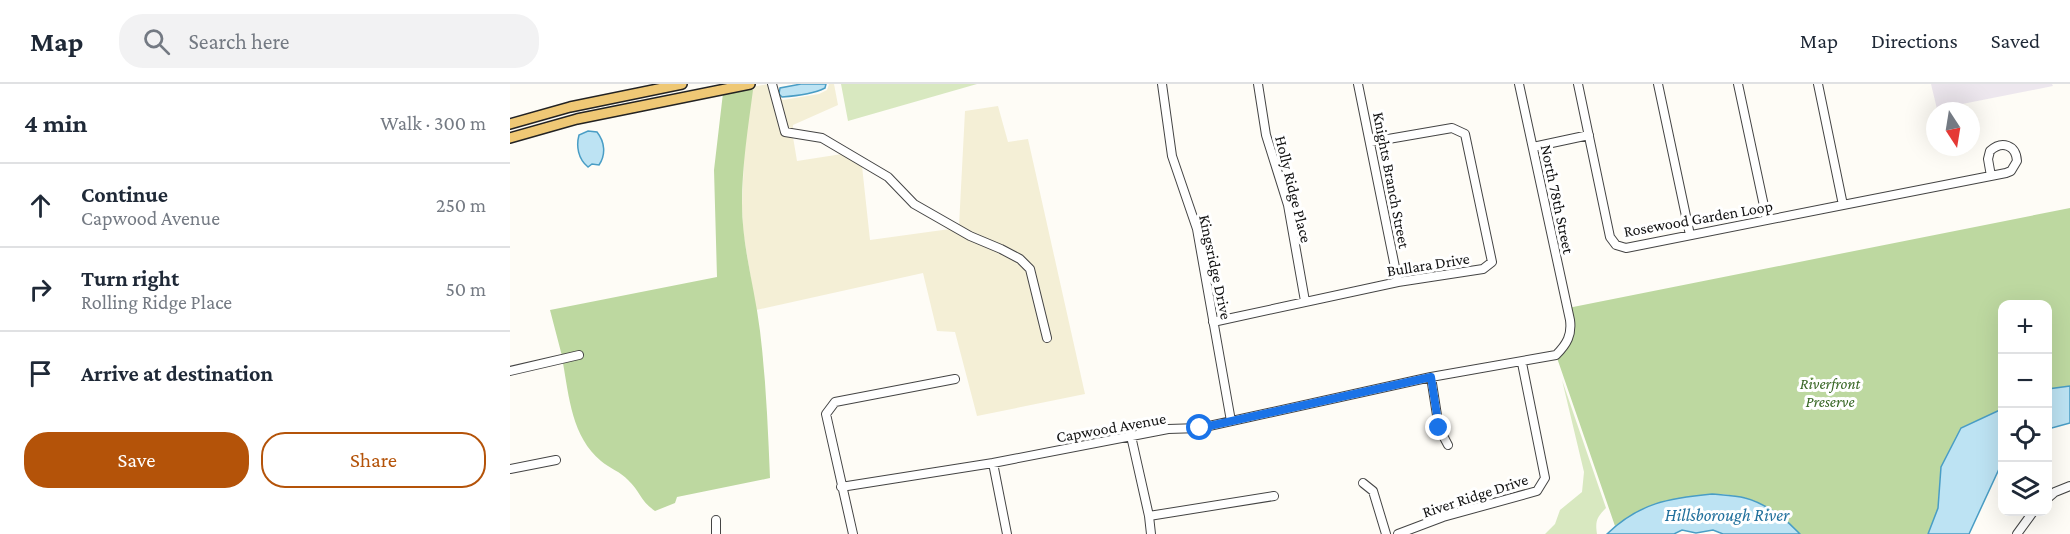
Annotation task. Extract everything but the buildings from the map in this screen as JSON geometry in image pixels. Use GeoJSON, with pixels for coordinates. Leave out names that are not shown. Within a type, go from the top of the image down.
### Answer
{"type":"FeatureCollection","features":[{"type":"Feature","properties":{"kind":"main road"},"geometry":{"type":"LineString","coordinates":[[510,124],[570,107],[682,84]]}},
{"type":"Feature","properties":{"kind":"main road"},"geometry":{"type":"LineString","coordinates":[[510,138],[577,119],[750,84]]}},
{"type":"Feature","properties":{"kind":"street"},"geometry":{"type":"LineString","coordinates":[[771,84],[785,132],[822,138],[888,177],[914,204],[1025,264],[1030,269],[1047,338]]}},
{"type":"Feature","properties":{"kind":"street","name":"Kingsridge Drive"},"geometry":{"type":"LineString","coordinates":[[1162,84],[1172,156],[1197,229],[1231,421]]}},
{"type":"Feature","properties":{"kind":"street","name":"Holly Ridge Place"},"geometry":{"type":"LineString","coordinates":[[1258,84],[1266,135],[1288,205],[1305,301]]}},
{"type":"Feature","properties":{"kind":"street","name":"Knights Branch Street"},"geometry":{"type":"LineString","coordinates":[[1358,84],[1398,282]]}},
{"type":"Feature","properties":{"kind":"street","name":"North 78th Street"},"geometry":{"type":"LineString","coordinates":[[1519,84],[1570,320]]}},
{"type":"Feature","properties":{"kind":"street","name":"Rosewood Garden Loop"},"geometry":{"type":"LineString","coordinates":[[1578,84],[1610,237],[1616,245],[1626,248],[1690,235],[1844,205],[1991,176],[2006,173],[2015,167],[2017,156],[2010,146],[1998,145],[1990,151],[1988,159],[1991,176]]}},
{"type":"Feature","properties":{"kind":"street"},"geometry":{"type":"LineString","coordinates":[[1658,84],[1690,235]]}},
{"type":"Feature","properties":{"kind":"street"},"geometry":{"type":"LineString","coordinates":[[1738,84],[1767,220]]}},
{"type":"Feature","properties":{"kind":"street"},"geometry":{"type":"LineString","coordinates":[[1818,84],[1844,205]]}},
{"type":"Feature","properties":{"kind":"street","name":"Bullara Drive"},"geometry":{"type":"LineString","coordinates":[[1213,322],[1398,282],[1484,269],[1492,262],[1465,134],[1452,128],[1371,142]]}},
{"type":"Feature","properties":{"kind":"street"},"geometry":{"type":"LineString","coordinates":[[1533,147],[1588,135]]}},
{"type":"Feature","properties":{"kind":"street","name":"Capwood Avenue"},"geometry":{"type":"LineString","coordinates":[[842,487],[993,463],[1168,429],[1200,428],[1431,377],[1522,363],[1556,355],[1566,346],[1571,330],[1570,320]]}},
{"type":"Feature","properties":{"kind":"street"},"geometry":{"type":"LineString","coordinates":[[510,371],[579,355]]}},
{"type":"Feature","properties":{"kind":"street","name":"River Ridge Drive"},"geometry":{"type":"LineString","coordinates":[[1398,534],[1443,517],[1537,491],[1545,478],[1522,363]]}},
{"type":"Feature","properties":{"kind":"street"},"geometry":{"type":"LineString","coordinates":[[1431,377],[1439,428],[1448,446]]}},
{"type":"Feature","properties":{"kind":"street"},"geometry":{"type":"LineString","coordinates":[[853,534],[826,414],[835,402],[955,379]]}},
{"type":"Feature","properties":{"kind":"street"},"geometry":{"type":"LineString","coordinates":[[1131,436],[1151,534]]}},
{"type":"Feature","properties":{"kind":"street"},"geometry":{"type":"LineString","coordinates":[[510,469],[556,460]]}},
{"type":"Feature","properties":{"kind":"street"},"geometry":{"type":"LineString","coordinates":[[993,463],[1007,534]]}},
{"type":"Feature","properties":{"kind":"street"},"geometry":{"type":"LineString","coordinates":[[1362,483],[1373,491],[1386,534]]}},
{"type":"Feature","properties":{"kind":"street"},"geometry":{"type":"LineString","coordinates":[[2052,495],[2070,486]]}},
{"type":"Feature","properties":{"kind":"street"},"geometry":{"type":"LineString","coordinates":[[1149,516],[1274,496]]}},
{"type":"Feature","properties":{"kind":"street"},"geometry":{"type":"LineString","coordinates":[[2017,534],[2030,516]]}},
{"type":"Feature","properties":{"kind":"street"},"geometry":{"type":"LineString","coordinates":[[716,520],[716,534]]}},
{"type":"Feature","properties":{"kind":"shaded area"},"geometry":{"type":"Polygon","coordinates":[[[768,84],[782,133],[793,137],[797,161],[842,154],[862,166],[870,240],[950,229],[1018,262],[1027,271],[1045,342],[1051,340],[1033,268],[959,226],[965,111],[998,106],[1008,142],[1028,139],[1085,394],[977,416],[955,332],[937,331],[923,273],[756,310],[743,231],[747,88],[768,84]]]}},
{"type":"Feature","properties":{"kind":"shaded area"},"geometry":{"type":"Polygon","coordinates":[[[829,84],[834,84],[838,105],[793,125],[793,130],[787,129],[778,97],[783,100],[819,94],[827,90],[829,84]]]}},
{"type":"Feature","properties":{"kind":"shaded area"},"geometry":{"type":"Polygon","coordinates":[[[1931,84],[2052,84],[2053,86],[1972,102],[1935,102],[1931,84]]]}},
{"type":"Feature","properties":{"kind":"green space"},"geometry":{"type":"Polygon","coordinates":[[[841,84],[977,84],[848,121],[841,84]]]}},
{"type":"Feature","properties":{"kind":"green space"},"geometry":{"type":"Polygon","coordinates":[[[747,88],[753,90],[742,204],[746,252],[762,349],[770,478],[677,497],[675,503],[655,511],[625,477],[601,461],[591,451],[584,440],[573,416],[563,363],[583,358],[581,351],[562,356],[550,310],[717,277],[714,170],[723,93],[747,88]]]}},
{"type":"Feature","properties":{"kind":"green space","name":"Riverfront Preserve"},"geometry":{"type":"Polygon","coordinates":[[[2070,208],[2070,386],[2052,388],[2052,300],[1998,300],[1998,411],[1961,428],[1941,467],[1938,508],[1928,534],[1800,534],[1782,517],[1760,505],[1725,494],[1697,496],[1642,512],[1615,526],[1556,355],[1566,346],[1568,308],[2070,208]]]}},
{"type":"Feature","properties":{"kind":"green space"},"geometry":{"type":"Polygon","coordinates":[[[1562,380],[1606,508],[1597,520],[1597,534],[1545,534],[1555,524],[1560,510],[1582,492],[1584,472],[1562,380]]]}},
{"type":"Feature","properties":{"kind":"water"},"geometry":{"type":"Polygon","coordinates":[[[801,84],[826,84],[825,88],[810,93],[782,97],[779,94],[780,88],[801,84]]]}},
{"type":"Feature","properties":{"kind":"water"},"geometry":{"type":"Polygon","coordinates":[[[588,131],[597,132],[604,148],[599,165],[592,164],[588,167],[580,156],[578,144],[579,135],[588,131]]]}},
{"type":"Feature","properties":{"kind":"water"},"geometry":{"type":"Polygon","coordinates":[[[2070,386],[2070,423],[2052,428],[2052,408],[2052,388],[2070,386]]]}},
{"type":"Feature","properties":{"kind":"water"},"geometry":{"type":"Polygon","coordinates":[[[1998,411],[1998,471],[1969,534],[1928,534],[1938,508],[1941,467],[1961,428],[1998,411]]]}},
{"type":"Feature","properties":{"kind":"water","name":"Hillsborough River"},"geometry":{"type":"Polygon","coordinates":[[[1712,494],[1753,500],[1782,517],[1800,534],[1723,534],[1713,530],[1696,533],[1682,530],[1674,534],[1607,534],[1631,515],[1655,504],[1712,494]]]}},
{"type":"Feature","properties":{"kind":"route"},"geometry":{"type":"LineString","coordinates":[[1200,428],[1431,377],[1439,428]]}}]}
